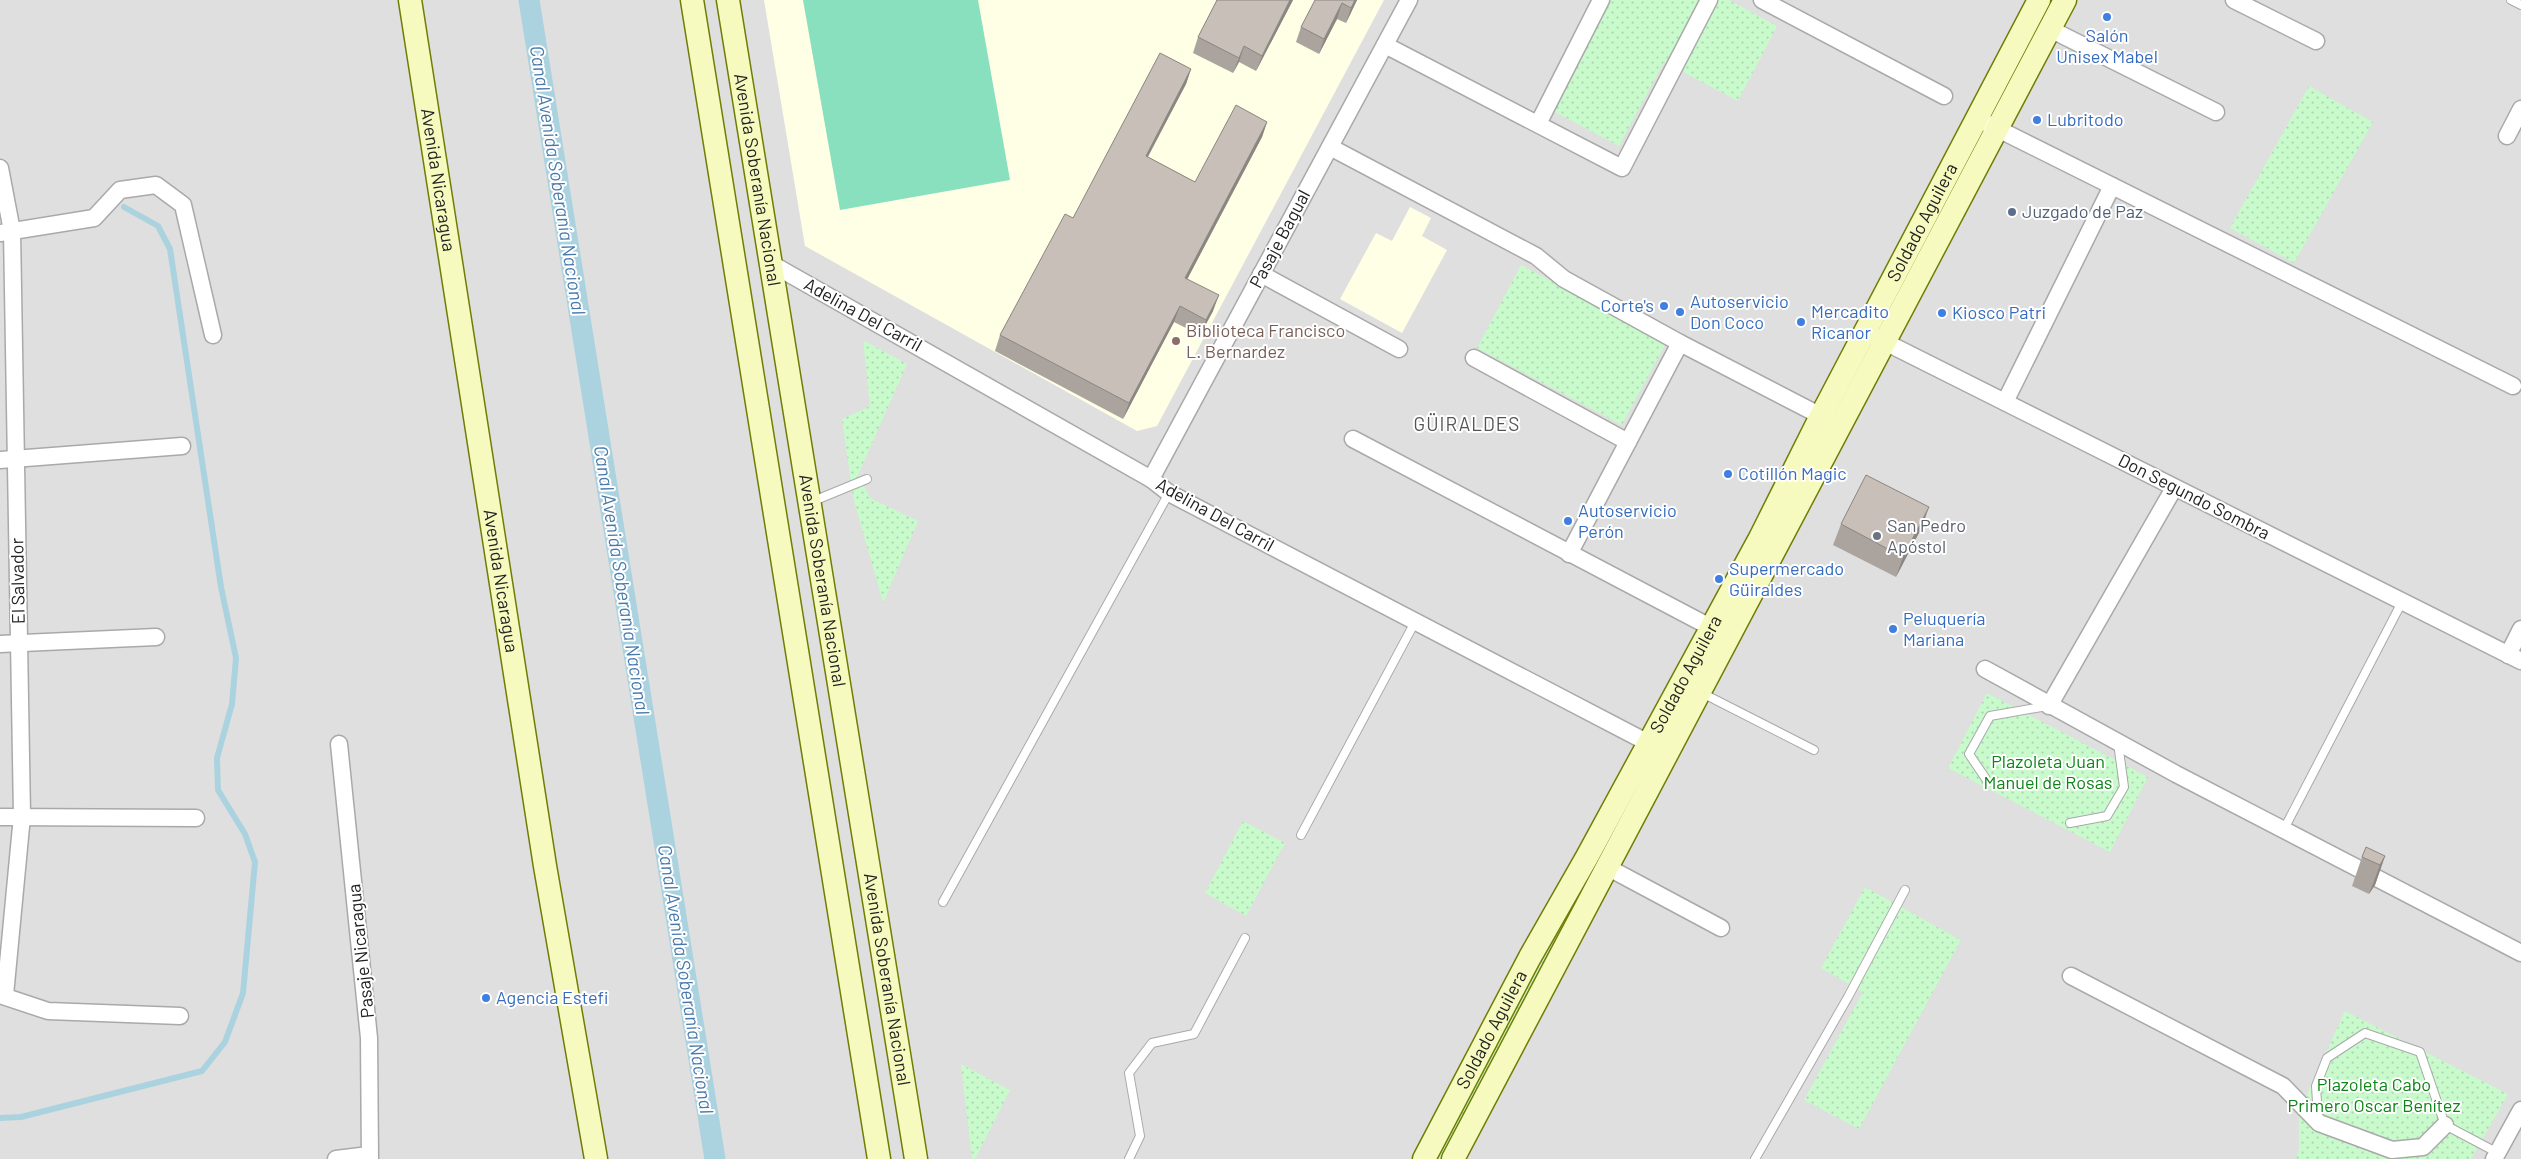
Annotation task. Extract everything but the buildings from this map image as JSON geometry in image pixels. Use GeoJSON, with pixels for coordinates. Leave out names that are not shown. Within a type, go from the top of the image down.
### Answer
{"type":"FeatureCollection","features":[{"type":"Feature","properties":{"kind":"street","name":"Avenida Nicaragua"},"geometry":{"type":"LineString","coordinates":[[410,0],[544,856],[596,1159]]}},
{"type":"Feature","properties":{"kind":"street","name":"Avenida Soberanía Nacional"},"geometry":{"type":"LineString","coordinates":[[692,0],[878,1159]]}},
{"type":"Feature","properties":{"kind":"street","name":"Avenida Soberanía Nacional"},"geometry":{"type":"LineString","coordinates":[[728,0],[916,1159]]}},
{"type":"Feature","properties":{"kind":"street","name":"Pasaje Bagual"},"geometry":{"type":"LineString","coordinates":[[1151,479],[1409,0]]}},
{"type":"Feature","properties":{"kind":"street"},"geometry":{"type":"LineString","coordinates":[[1538,124],[1601,0]]}},
{"type":"Feature","properties":{"kind":"street"},"geometry":{"type":"LineString","coordinates":[[1385,45],[1622,168],[1709,0]]}},
{"type":"Feature","properties":{"kind":"street"},"geometry":{"type":"LineString","coordinates":[[1762,0],[1944,96]]}},
{"type":"Feature","properties":{"kind":"street","name":"Soldado Aguilera"},"geometry":{"type":"LineString","coordinates":[[1424,1159],[1530,957],[1658,748],[1700,692],[1760,559],[1821,416],[1876,337],[1978,118],[2039,0]]}},
{"type":"Feature","properties":{"kind":"street","name":"Soldado Aguilera"},"geometry":{"type":"LineString","coordinates":[[1454,1159],[1608,867],[1658,748],[1712,628],[1760,559],[1876,337],[1997,129],[2066,0]]}},
{"type":"Feature","properties":{"kind":"street"},"geometry":{"type":"LineString","coordinates":[[2234,0],[2316,41]]}},
{"type":"Feature","properties":{"kind":"street"},"geometry":{"type":"LineString","coordinates":[[2050,29],[2216,112]]}},
{"type":"Feature","properties":{"kind":"street"},"geometry":{"type":"LineString","coordinates":[[2507,136],[2521,109]]}},
{"type":"Feature","properties":{"kind":"street"},"geometry":{"type":"LineString","coordinates":[[1978,118],[2513,386]]}},
{"type":"Feature","properties":{"kind":"street"},"geometry":{"type":"LineString","coordinates":[[1330,147],[1536,256],[1564,279],[1680,343],[1821,416]]}},
{"type":"Feature","properties":{"kind":"street","name":"El Salvador"},"geometry":{"type":"LineString","coordinates":[[0,168],[6,232],[7,460],[20,643],[22,816],[2,995]]}},
{"type":"Feature","properties":{"kind":"street"},"geometry":{"type":"LineString","coordinates":[[6,232],[94,218],[120,190],[156,185],[183,205],[213,335]]}},
{"type":"Feature","properties":{"kind":"street"},"geometry":{"type":"LineString","coordinates":[[2005,402],[2112,186]]}},
{"type":"Feature","properties":{"kind":"street","name":"Adelina Del Carril"},"geometry":{"type":"LineString","coordinates":[[770,263],[1151,479],[1169,493],[1658,748]]}},
{"type":"Feature","properties":{"kind":"street"},"geometry":{"type":"LineString","coordinates":[[1262,274],[1399,349]]}},
{"type":"Feature","properties":{"kind":"street","name":"Don Segundo Sombra"},"geometry":{"type":"LineString","coordinates":[[1876,337],[2515,658]]}},
{"type":"Feature","properties":{"kind":"street"},"geometry":{"type":"LineString","coordinates":[[1569,554],[1680,343]]}},
{"type":"Feature","properties":{"kind":"street"},"geometry":{"type":"LineString","coordinates":[[1474,358],[1628,442]]}},
{"type":"Feature","properties":{"kind":"street"},"geometry":{"type":"LineString","coordinates":[[1352,439],[1712,628]]}},
{"type":"Feature","properties":{"kind":"street"},"geometry":{"type":"LineString","coordinates":[[7,460],[182,446]]}},
{"type":"Feature","properties":{"kind":"street"},"geometry":{"type":"LineString","coordinates":[[2049,706],[2174,488]]}},
{"type":"Feature","properties":{"kind":"street"},"geometry":{"type":"LineString","coordinates":[[2515,658],[2521,629]]}},
{"type":"Feature","properties":{"kind":"street"},"geometry":{"type":"LineString","coordinates":[[0,644],[156,637]]}},
{"type":"Feature","properties":{"kind":"street"},"geometry":{"type":"LineString","coordinates":[[1986,669],[2049,706],[2283,831],[2521,953]]}},
{"type":"Feature","properties":{"kind":"street","name":"Pasaje Nicaragua"},"geometry":{"type":"LineString","coordinates":[[339,744],[369,1038],[370,1157]]}},
{"type":"Feature","properties":{"kind":"street"},"geometry":{"type":"LineString","coordinates":[[0,817],[196,818]]}},
{"type":"Feature","properties":{"kind":"street"},"geometry":{"type":"LineString","coordinates":[[1608,867],[1721,928]]}},
{"type":"Feature","properties":{"kind":"street"},"geometry":{"type":"LineString","coordinates":[[2071,976],[2283,1086],[2319,1123],[2392,1150],[2423,1147],[2445,1125]]}},
{"type":"Feature","properties":{"kind":"street"},"geometry":{"type":"LineString","coordinates":[[2,995],[48,1012],[180,1016]]}},
{"type":"Feature","properties":{"kind":"street"},"geometry":{"type":"LineString","coordinates":[[2496,1156],[2521,1110]]}},
{"type":"Feature","properties":{"kind":"street"},"geometry":{"type":"LineString","coordinates":[[336,1159],[370,1157]]}},
{"type":"Feature","properties":{"kind":"lane"},"geometry":{"type":"LineString","coordinates":[[2511,0],[2521,5]]}},
{"type":"Feature","properties":{"kind":"lane"},"geometry":{"type":"LineString","coordinates":[[809,502],[867,479]]}},
{"type":"Feature","properties":{"kind":"lane"},"geometry":{"type":"LineString","coordinates":[[943,902],[1169,493]]}},
{"type":"Feature","properties":{"kind":"lane"},"geometry":{"type":"LineString","coordinates":[[2283,831],[2402,602]]}},
{"type":"Feature","properties":{"kind":"lane"},"geometry":{"type":"LineString","coordinates":[[1301,835],[1415,622]]}},
{"type":"Feature","properties":{"kind":"lane"},"geometry":{"type":"LineString","coordinates":[[1700,692],[1814,750]]}},
{"type":"Feature","properties":{"kind":"lane"},"geometry":{"type":"LineString","coordinates":[[1986,779],[1969,754],[1990,716],[2049,706]]}},
{"type":"Feature","properties":{"kind":"lane"},"geometry":{"type":"LineString","coordinates":[[2070,823],[2107,816],[2124,787],[2117,741]]}},
{"type":"Feature","properties":{"kind":"lane"},"geometry":{"type":"LineString","coordinates":[[1755,1159],[1848,997],[1905,890]]}},
{"type":"Feature","properties":{"kind":"lane"},"geometry":{"type":"LineString","coordinates":[[1129,1159],[1140,1136],[1129,1073],[1152,1043],[1194,1034],[1245,938]]}},
{"type":"Feature","properties":{"kind":"lane"},"geometry":{"type":"LineString","coordinates":[[2319,1123],[2316,1086],[2328,1058],[2365,1032],[2420,1052],[2445,1125],[2496,1156]]}},
{"type":"Feature","properties":{"kind":"shaded area"},"geometry":{"type":"Polygon","coordinates":[[[0,0],[2521,0],[2521,1159],[0,1159],[0,0]]]}},
{"type":"Feature","properties":{"kind":"shaded area"},"geometry":{"type":"Polygon","coordinates":[[[764,0],[1384,0],[1157,426],[1137,431],[805,246],[764,0]]]}},
{"type":"Feature","properties":{"kind":"shaded area"},"geometry":{"type":"Polygon","coordinates":[[[1410,207],[1431,218],[1422,236],[1447,250],[1402,333],[1340,299],[1376,233],[1392,241],[1410,207]]]}},
{"type":"Feature","properties":{"kind":"green space"},"geometry":{"type":"Polygon","coordinates":[[[803,0],[978,0],[1010,180],[840,210],[803,0]]]}},
{"type":"Feature","properties":{"kind":"green space"},"geometry":{"type":"Polygon","coordinates":[[[1611,0],[1729,0],[1777,26],[1738,101],[1664,62],[1619,146],[1553,111],[1611,0]]]}},
{"type":"Feature","properties":{"kind":"green space"},"geometry":{"type":"Polygon","coordinates":[[[2309,86],[2373,122],[2294,263],[2230,228],[2309,86]]]}},
{"type":"Feature","properties":{"kind":"green space"},"geometry":{"type":"Polygon","coordinates":[[[1521,265],[1666,343],[1622,425],[1477,348],[1521,265]]]}},
{"type":"Feature","properties":{"kind":"green space"},"geometry":{"type":"Polygon","coordinates":[[[863,340],[907,364],[858,475],[870,498],[918,521],[883,603],[853,497],[842,419],[870,406],[863,340]]]}},
{"type":"Feature","properties":{"kind":"green space","name":"Plazoleta Juan Manuel de Rosas"},"geometry":{"type":"Polygon","coordinates":[[[1987,693],[2148,777],[2110,852],[1948,768],[1987,693]]]}},
{"type":"Feature","properties":{"kind":"green space"},"geometry":{"type":"Polygon","coordinates":[[[1243,821],[1285,843],[1246,916],[1205,893],[1243,821]]]}},
{"type":"Feature","properties":{"kind":"green space"},"geometry":{"type":"Polygon","coordinates":[[[1588,867],[1596,870],[1445,1159],[1437,1159],[1588,867]]]}},
{"type":"Feature","properties":{"kind":"green space"},"geometry":{"type":"Polygon","coordinates":[[[1865,887],[1961,940],[1859,1129],[1804,1100],[1863,992],[1821,968],[1865,887]]]}},
{"type":"Feature","properties":{"kind":"green space","name":"Plazoleta Cabo Primero Oscar Benítez"},"geometry":{"type":"Polygon","coordinates":[[[2345,1011],[2508,1094],[2471,1159],[2296,1159],[2299,1149],[2299,1112],[2345,1011]]]}},
{"type":"Feature","properties":{"kind":"green space"},"geometry":{"type":"Polygon","coordinates":[[[961,1064],[1010,1090],[975,1159],[972,1159],[961,1064]]]}},
{"type":"Feature","properties":{"kind":"waterway","name":"Canal Avenida Soberanía Nacional"},"geometry":{"type":"LineString","coordinates":[[529,0],[715,1159]]}},
{"type":"Feature","properties":{"kind":"waterway"},"geometry":{"type":"LineString","coordinates":[[0,1118],[21,1117],[202,1071],[225,1042],[243,993],[255,862],[245,834],[218,790],[217,758],[232,704],[236,658],[221,587],[170,249],[158,226],[124,207]]}},
{"type":"Feature","properties":{"kind":"place","name":"Salón Unisex Mabel"},"geometry":{"type":"Point","coordinates":[2107,17]}},
{"type":"Feature","properties":{"kind":"place","name":"Lubritodo"},"geometry":{"type":"Point","coordinates":[2037,120]}},
{"type":"Feature","properties":{"kind":"place","name":"Juzgado de Paz"},"geometry":{"type":"Point","coordinates":[2012,212]}},
{"type":"Feature","properties":{"kind":"place","name":"Corte's"},"geometry":{"type":"Point","coordinates":[1664,306]}},
{"type":"Feature","properties":{"kind":"place","name":"Autoservicio Don Coco"},"geometry":{"type":"Point","coordinates":[1680,312]}},
{"type":"Feature","properties":{"kind":"place","name":"Kiosco Patri"},"geometry":{"type":"Point","coordinates":[1942,313]}},
{"type":"Feature","properties":{"kind":"place","name":"Mercadito Ricanor"},"geometry":{"type":"Point","coordinates":[1801,322]}},
{"type":"Feature","properties":{"kind":"place","name":"Biblioteca Francisco L. Bernardez"},"geometry":{"type":"Point","coordinates":[1176,341]}},
{"type":"Feature","properties":{"kind":"place","name":"Cotillón Magic"},"geometry":{"type":"Point","coordinates":[1728,474]}},
{"type":"Feature","properties":{"kind":"place","name":"Autoservicio Perón"},"geometry":{"type":"Point","coordinates":[1568,521]}},
{"type":"Feature","properties":{"kind":"place","name":"San Pedro Apóstol"},"geometry":{"type":"Point","coordinates":[1877,536]}},
{"type":"Feature","properties":{"kind":"place","name":"Supermercado Güiraldes"},"geometry":{"type":"Point","coordinates":[1719,579]}},
{"type":"Feature","properties":{"kind":"place","name":"Peluquería Mariana"},"geometry":{"type":"Point","coordinates":[1893,629]}},
{"type":"Feature","properties":{"kind":"place","name":"Agencia Estefi"},"geometry":{"type":"Point","coordinates":[486,998]}},
{"type":"Feature","properties":{"kind":"district","name":"GÜIRALDES"},"geometry":{"type":"Point","coordinates":[1467,424]}}]}
